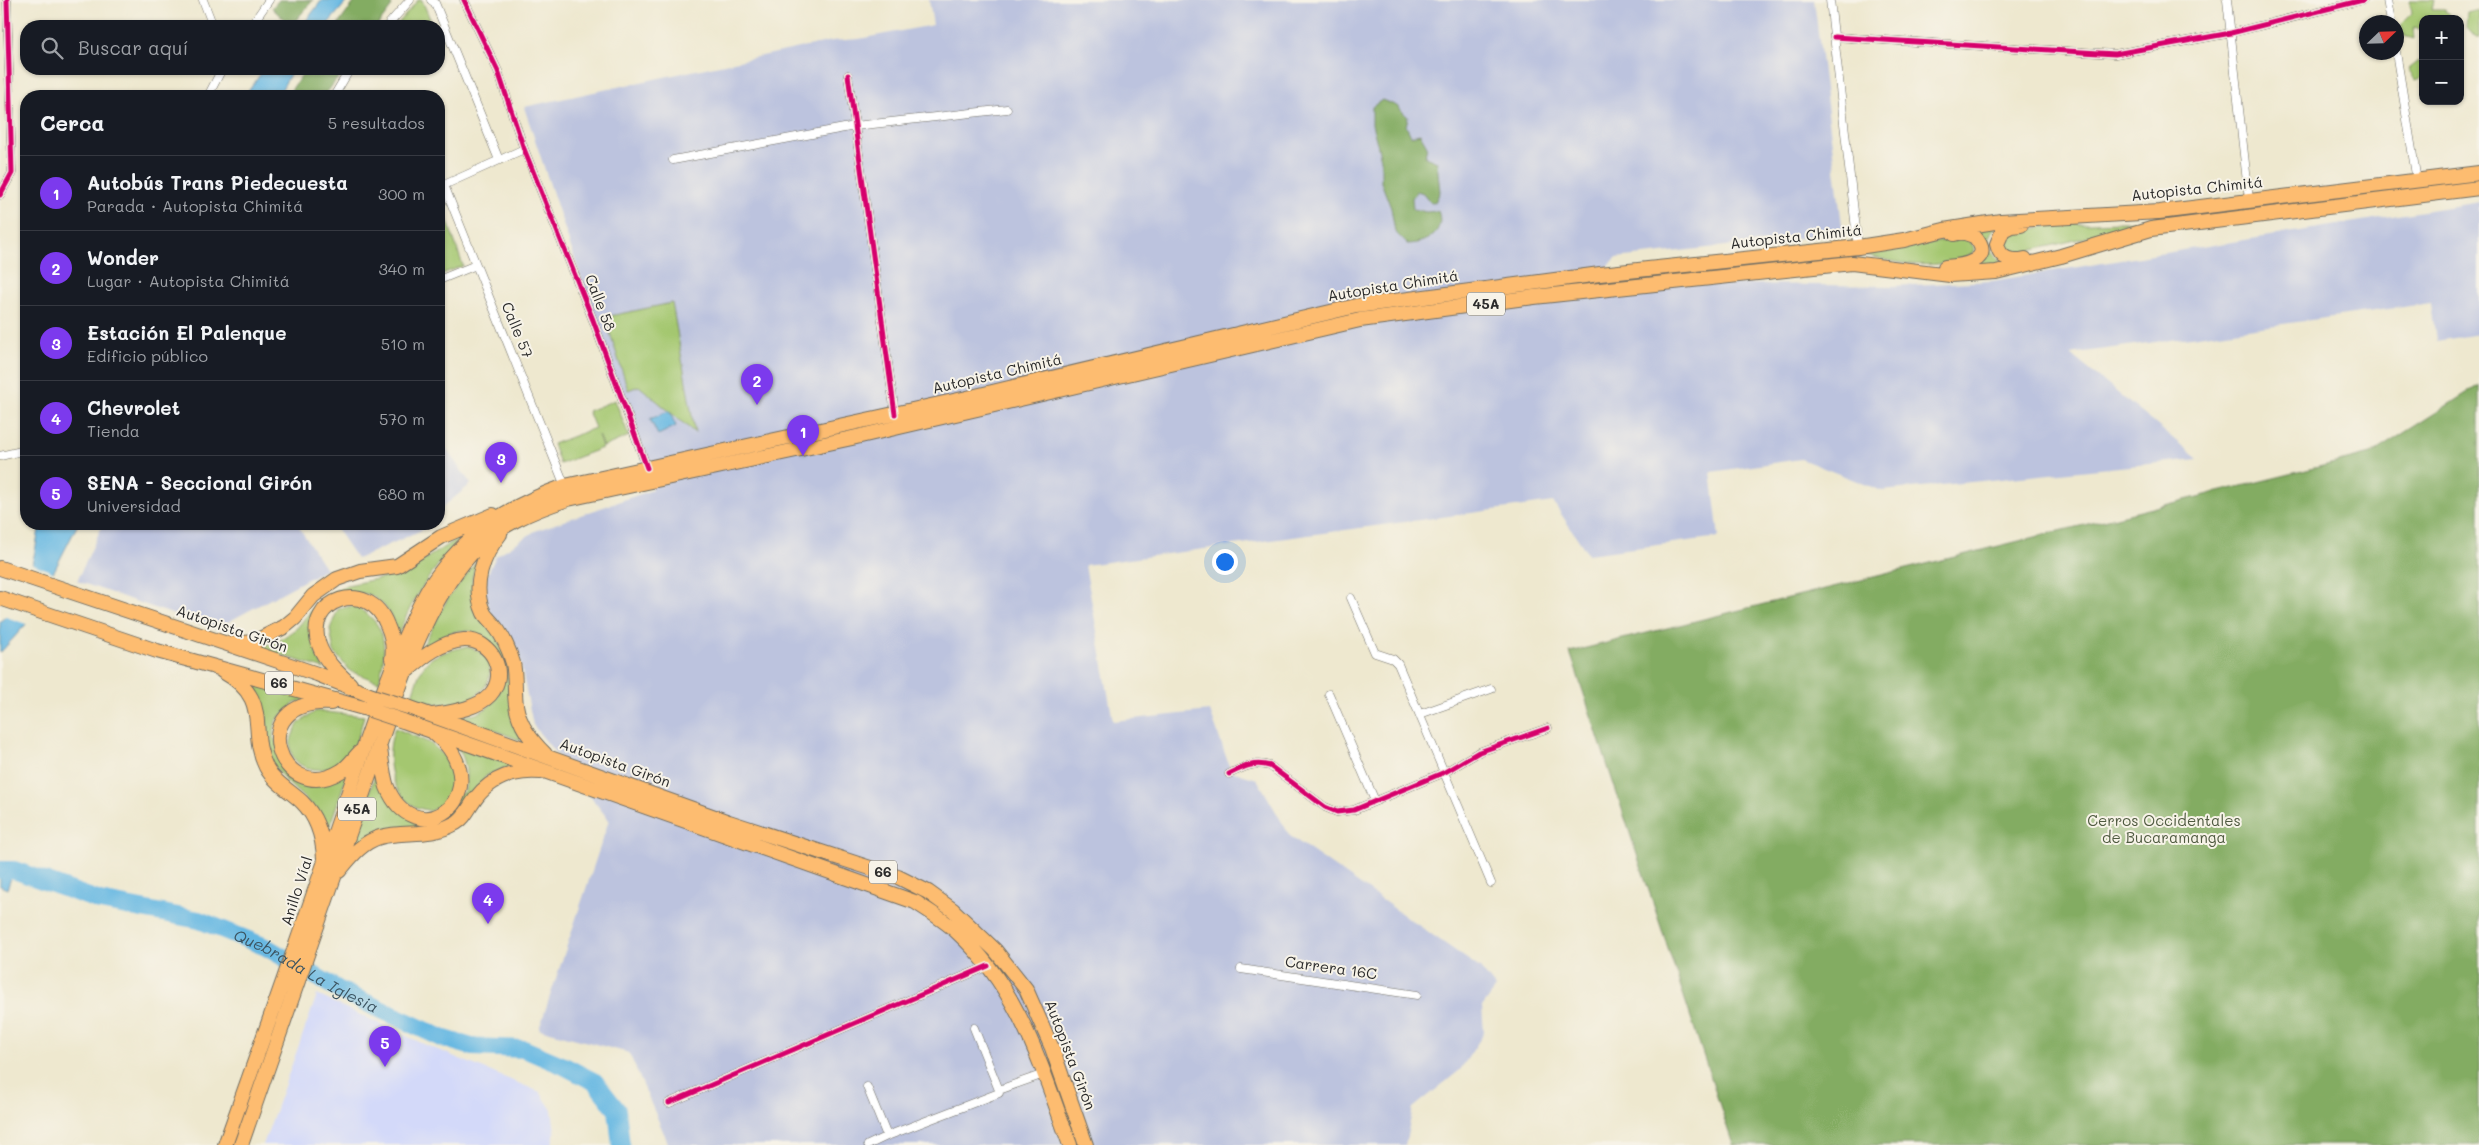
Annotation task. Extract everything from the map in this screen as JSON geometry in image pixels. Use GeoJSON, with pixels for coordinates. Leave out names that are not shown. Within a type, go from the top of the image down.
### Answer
{"type":"FeatureCollection","features":[{"type":"Feature","properties":{"kind":"highway","name":"Autopista Chimitá"},"geometry":{"type":"LineString","coordinates":[[373,703],[391,669],[421,603],[442,571],[481,529],[517,505],[565,486],[895,414],[1356,306],[1600,274],[1858,247],[1904,240],[1975,224],[2159,212],[2479,173]]}},
{"type":"Feature","properties":{"kind":"highway","name":"Autopista Chimitá"},"geometry":{"type":"LineString","coordinates":[[393,708],[425,625],[446,586],[470,554],[488,537],[508,524],[524,515],[568,498],[852,438],[1360,320],[1534,297],[1835,265],[1862,264],[1909,271],[1963,275],[1996,272],[2151,229],[2479,188]]}},
{"type":"Feature","properties":{"kind":"highway"},"geometry":{"type":"LineString","coordinates":[[2065,217],[2053,222],[2006,228],[1998,239],[2000,253],[2006,258],[2015,261],[2090,246]]}},
{"type":"Feature","properties":{"kind":"highway"},"geometry":{"type":"LineString","coordinates":[[1904,240],[1919,240],[1962,232],[1974,236],[1980,246],[1977,258],[1971,264],[1909,271]]}},
{"type":"Feature","properties":{"kind":"highway"},"geometry":{"type":"LineString","coordinates":[[228,645],[254,642],[284,627],[295,618],[313,596],[337,578],[360,571],[397,566],[441,537],[517,505]]}},
{"type":"Feature","properties":{"kind":"highway"},"geometry":{"type":"LineString","coordinates":[[508,524],[485,557],[480,572],[480,599],[484,614],[502,637],[512,662],[519,717],[533,742],[547,756]]}},
{"type":"Feature","properties":{"kind":"highway","name":"Autopista Girón"},"geometry":{"type":"LineString","coordinates":[[0,568],[356,689],[373,703],[403,721],[431,723],[547,756],[729,822],[898,877],[937,898],[954,910],[995,950],[1026,989],[1052,1048],[1086,1145]]}},
{"type":"Feature","properties":{"kind":"highway"},"geometry":{"type":"LineString","coordinates":[[356,689],[332,666],[319,644],[317,631],[319,619],[325,609],[334,601],[346,597],[356,597],[367,601],[378,609],[386,621],[391,635],[393,651],[391,669]]}},
{"type":"Feature","properties":{"kind":"highway","name":"Autopista Girón"},"geometry":{"type":"LineString","coordinates":[[0,598],[96,631],[350,703],[373,703],[408,707],[431,723],[556,773],[915,902],[956,931],[988,966],[1009,994],[1024,1021],[1070,1145]]}},
{"type":"Feature","properties":{"kind":"highway"},"geometry":{"type":"LineString","coordinates":[[380,746],[383,774],[394,799],[413,816],[425,818],[438,816],[448,810],[456,800],[460,788],[459,775],[449,748],[431,723],[469,707],[490,695],[496,685],[498,672],[496,659],[488,648],[477,642],[466,640],[437,647],[407,671]]}},
{"type":"Feature","properties":{"kind":"highway"},"geometry":{"type":"LineString","coordinates":[[208,664],[229,675],[244,687],[253,700],[258,717],[261,752],[267,768],[276,780],[303,803],[313,816],[320,832],[324,862]]}},
{"type":"Feature","properties":{"kind":"highway"},"geometry":{"type":"LineString","coordinates":[[350,703],[308,703],[296,708],[285,718],[279,730],[277,744],[281,757],[288,767],[299,775],[311,778],[327,777],[342,771],[364,748]]}},
{"type":"Feature","properties":{"kind":"highway","name":"Anillo Víal"},"geometry":{"type":"LineString","coordinates":[[241,1145],[305,939],[324,862],[364,748],[373,703]]}},
{"type":"Feature","properties":{"kind":"highway","name":"Anillo Víal"},"geometry":{"type":"LineString","coordinates":[[305,939],[333,877],[393,708]]}},
{"type":"Feature","properties":{"kind":"highway"},"geometry":{"type":"LineString","coordinates":[[333,877],[364,845],[378,838],[394,835],[424,835],[457,823],[487,786],[501,778],[516,773],[556,773]]}},
{"type":"Feature","properties":{"kind":"highway","name":"Anillo Víal"},"geometry":{"type":"LineString","coordinates":[[225,1145],[290,984]]}},
{"type":"Feature","properties":{"kind":"street"},"geometry":{"type":"LineString","coordinates":[[0,195],[12,172],[7,0]]}},
{"type":"Feature","properties":{"kind":"street"},"geometry":{"type":"LineString","coordinates":[[203,0],[211,20]]}},
{"type":"Feature","properties":{"kind":"street"},"geometry":{"type":"LineString","coordinates":[[255,20],[269,0]]}},
{"type":"Feature","properties":{"kind":"street"},"geometry":{"type":"LineString","coordinates":[[392,20],[410,0]]}},
{"type":"Feature","properties":{"kind":"street"},"geometry":{"type":"LineString","coordinates":[[431,0],[435,3],[442,20]]}},
{"type":"Feature","properties":{"kind":"street","name":"Calle 58"},"geometry":{"type":"LineString","coordinates":[[464,0],[498,71],[524,149],[593,320],[647,468]]}},
{"type":"Feature","properties":{"kind":"street"},"geometry":{"type":"LineString","coordinates":[[1830,0],[1858,247]]}},
{"type":"Feature","properties":{"kind":"street"},"geometry":{"type":"LineString","coordinates":[[2227,0],[2250,200]]}},
{"type":"Feature","properties":{"kind":"street"},"geometry":{"type":"LineString","coordinates":[[1834,37],[2115,54],[2231,32],[2363,0]]}},
{"type":"Feature","properties":{"kind":"street"},"geometry":{"type":"LineString","coordinates":[[2388,0],[2390,15]]}},
{"type":"Feature","properties":{"kind":"street"},"geometry":{"type":"LineString","coordinates":[[445,28],[498,160],[524,149]]}},
{"type":"Feature","properties":{"kind":"street"},"geometry":{"type":"LineString","coordinates":[[2397,60],[2416,181]]}},
{"type":"Feature","properties":{"kind":"street"},"geometry":{"type":"LineString","coordinates":[[211,90],[219,75]]}},
{"type":"Feature","properties":{"kind":"street"},"geometry":{"type":"LineString","coordinates":[[338,90],[346,75]]}},
{"type":"Feature","properties":{"kind":"street"},"geometry":{"type":"LineString","coordinates":[[848,75],[895,414]]}},
{"type":"Feature","properties":{"kind":"street"},"geometry":{"type":"LineString","coordinates":[[673,160],[855,126],[1007,109]]}},
{"type":"Feature","properties":{"kind":"street","name":"Calle 57"},"geometry":{"type":"LineString","coordinates":[[445,185],[498,160]]}},
{"type":"Feature","properties":{"kind":"street","name":"Calle 57"},"geometry":{"type":"LineString","coordinates":[[445,188],[565,486]]}},
{"type":"Feature","properties":{"kind":"street"},"geometry":{"type":"LineString","coordinates":[[445,278],[476,265]]}},
{"type":"Feature","properties":{"kind":"street"},"geometry":{"type":"LineString","coordinates":[[0,456],[20,451]]}},
{"type":"Feature","properties":{"kind":"street"},"geometry":{"type":"LineString","coordinates":[[1351,598],[1375,653],[1393,659],[1398,664],[1491,883]]}},
{"type":"Feature","properties":{"kind":"street"},"geometry":{"type":"LineString","coordinates":[[1420,714],[1491,689]]}},
{"type":"Feature","properties":{"kind":"street"},"geometry":{"type":"LineString","coordinates":[[1329,694],[1375,801]]}},
{"type":"Feature","properties":{"kind":"street"},"geometry":{"type":"LineString","coordinates":[[1229,774],[1250,764],[1260,763],[1270,766],[1325,807],[1337,812],[1354,810],[1445,772],[1479,752],[1548,728]]}},
{"type":"Feature","properties":{"kind":"street"},"geometry":{"type":"LineString","coordinates":[[668,1103],[988,966]]}},
{"type":"Feature","properties":{"kind":"street","name":"Carrera 16C"},"geometry":{"type":"LineString","coordinates":[[1241,969],[1417,994]]}},
{"type":"Feature","properties":{"kind":"street"},"geometry":{"type":"LineString","coordinates":[[974,1028],[1000,1090]]}},
{"type":"Feature","properties":{"kind":"street"},"geometry":{"type":"LineString","coordinates":[[868,1145],[887,1136],[997,1095],[1000,1090],[1044,1074]]}},
{"type":"Feature","properties":{"kind":"street"},"geometry":{"type":"LineString","coordinates":[[867,1087],[887,1136]]}},
{"type":"Feature","properties":{"kind":"shaded area"},"geometry":{"type":"Polygon","coordinates":[[[929,0],[1814,0],[1843,233],[1616,258],[1600,274],[1602,282],[1893,286],[1992,281],[2479,202],[2479,334],[2436,341],[2431,303],[2070,354],[2198,459],[1882,491],[1801,459],[1711,472],[1719,537],[1588,554],[1553,502],[1085,565],[1113,721],[1210,711],[1231,771],[1257,779],[1290,836],[1480,968],[1496,988],[1482,1007],[1484,1033],[1460,1070],[1413,1108],[1405,1145],[669,1145],[629,1053],[539,1029],[609,820],[533,725],[518,651],[492,619],[483,584],[496,556],[535,531],[652,490],[524,107],[832,41],[859,39],[933,25],[929,0]]]}},
{"type":"Feature","properties":{"kind":"shaded area"},"geometry":{"type":"Polygon","coordinates":[[[445,447],[471,484],[445,505],[445,447]]]}},
{"type":"Feature","properties":{"kind":"shaded area"},"geometry":{"type":"Polygon","coordinates":[[[100,530],[301,530],[326,569],[215,629],[77,581],[100,530]]]}},
{"type":"Feature","properties":{"kind":"shaded area"},"geometry":{"type":"Polygon","coordinates":[[[337,530],[422,530],[357,559],[337,530]]]}},
{"type":"Feature","properties":{"kind":"shaded area"},"geometry":{"type":"Polygon","coordinates":[[[317,995],[426,1045],[540,1092],[552,1110],[555,1131],[552,1145],[263,1145],[317,995]]]}},
{"type":"Feature","properties":{"kind":"green space"},"geometry":{"type":"Polygon","coordinates":[[[279,0],[313,0],[296,20],[285,20],[272,8],[279,0]]]}},
{"type":"Feature","properties":{"kind":"green space"},"geometry":{"type":"Polygon","coordinates":[[[356,0],[388,0],[392,6],[382,20],[341,20],[356,0]]]}},
{"type":"Feature","properties":{"kind":"green space"},"geometry":{"type":"Polygon","coordinates":[[[418,0],[422,0],[430,20],[401,20],[418,0]]]}},
{"type":"Feature","properties":{"kind":"green space"},"geometry":{"type":"Polygon","coordinates":[[[2410,0],[2434,0],[2432,10],[2445,10],[2449,15],[2419,15],[2419,29],[2413,28],[2414,39],[2404,36],[2404,21],[2412,13],[2410,0]]]}},
{"type":"Feature","properties":{"kind":"green space"},"geometry":{"type":"Polygon","coordinates":[[[2479,10],[2479,37],[2476,37],[2466,26],[2467,13],[2479,10]]]}},
{"type":"Feature","properties":{"kind":"green space"},"geometry":{"type":"Polygon","coordinates":[[[2419,62],[2419,79],[2416,80],[2408,69],[2419,62]]]}},
{"type":"Feature","properties":{"kind":"green space"},"geometry":{"type":"Polygon","coordinates":[[[302,75],[340,75],[329,90],[291,90],[302,75]]]}},
{"type":"Feature","properties":{"kind":"green space"},"geometry":{"type":"Polygon","coordinates":[[[1382,100],[1397,106],[1408,117],[1406,126],[1411,136],[1420,134],[1427,146],[1425,157],[1437,162],[1440,192],[1435,202],[1430,202],[1423,193],[1417,191],[1412,198],[1413,209],[1426,212],[1438,211],[1440,218],[1437,230],[1428,239],[1421,242],[1407,244],[1395,232],[1391,208],[1381,182],[1381,159],[1372,124],[1372,107],[1382,100]]]}},
{"type":"Feature","properties":{"kind":"green space"},"geometry":{"type":"Polygon","coordinates":[[[445,217],[463,266],[445,273],[445,217]]]}},
{"type":"Feature","properties":{"kind":"green space"},"geometry":{"type":"Polygon","coordinates":[[[2156,221],[2020,253],[2008,252],[2004,242],[2011,233],[2058,224],[2156,221]]]}},
{"type":"Feature","properties":{"kind":"green space"},"geometry":{"type":"Polygon","coordinates":[[[1997,225],[1989,238],[1989,248],[1996,257],[2008,265],[1985,268],[1974,265],[1981,259],[1972,229],[1997,225]]]}},
{"type":"Feature","properties":{"kind":"green space"},"geometry":{"type":"Polygon","coordinates":[[[1968,238],[1974,248],[1972,254],[1946,263],[1932,265],[1904,263],[1863,254],[1968,238]]]}},
{"type":"Feature","properties":{"kind":"green space"},"geometry":{"type":"Polygon","coordinates":[[[672,303],[695,433],[639,386],[628,390],[605,317],[672,303]]]}},
{"type":"Feature","properties":{"kind":"green space","name":"Cerros Occidentales de Bucaramanga"},"geometry":{"type":"Polygon","coordinates":[[[2479,385],[2479,1145],[1733,1145],[1570,652],[2371,454],[2479,385]]]}},
{"type":"Feature","properties":{"kind":"green space"},"geometry":{"type":"Polygon","coordinates":[[[615,400],[629,436],[603,447],[598,435],[602,448],[560,464],[553,444],[595,428],[588,411],[615,400]]]}},
{"type":"Feature","properties":{"kind":"green space"},"geometry":{"type":"Polygon","coordinates":[[[462,536],[441,561],[417,595],[397,637],[394,623],[382,603],[373,597],[353,593],[328,602],[316,654],[324,669],[254,646],[276,643],[297,628],[317,603],[329,593],[347,585],[401,574],[462,536]]]}},
{"type":"Feature","properties":{"kind":"green space"},"geometry":{"type":"Polygon","coordinates":[[[476,562],[472,579],[477,615],[496,636],[506,658],[515,725],[522,741],[459,716],[478,713],[492,703],[500,690],[502,675],[499,660],[492,646],[481,636],[467,631],[450,633],[420,651],[448,598],[476,562]]]}},
{"type":"Feature","properties":{"kind":"green space"},"geometry":{"type":"Polygon","coordinates":[[[353,606],[365,612],[379,628],[384,647],[379,682],[350,671],[334,652],[330,629],[338,609],[353,606]]]}},
{"type":"Feature","properties":{"kind":"green space"},"geometry":{"type":"Polygon","coordinates":[[[464,647],[480,652],[489,664],[489,679],[479,693],[461,702],[451,704],[434,703],[411,698],[419,676],[427,662],[433,657],[464,647]]]}},
{"type":"Feature","properties":{"kind":"green space"},"geometry":{"type":"Polygon","coordinates":[[[247,681],[314,698],[295,703],[276,720],[273,737],[297,780],[348,772],[326,837],[320,813],[286,781],[271,762],[266,715],[257,691],[247,681]]]}},
{"type":"Feature","properties":{"kind":"green space"},"geometry":{"type":"Polygon","coordinates":[[[316,711],[364,716],[353,749],[344,760],[332,767],[309,768],[299,764],[293,756],[291,745],[294,732],[299,723],[316,711]]]}},
{"type":"Feature","properties":{"kind":"green space"},"geometry":{"type":"Polygon","coordinates":[[[395,728],[430,743],[447,758],[454,785],[447,801],[430,811],[416,807],[405,800],[394,781],[391,771],[390,748],[395,728]]]}},
{"type":"Feature","properties":{"kind":"green space"},"geometry":{"type":"Polygon","coordinates":[[[457,746],[524,768],[504,768],[486,776],[462,810],[448,822],[348,853],[377,770],[418,821],[465,791],[466,767],[457,746]]]}},
{"type":"Feature","properties":{"kind":"water"},"geometry":{"type":"Polygon","coordinates":[[[322,0],[348,0],[331,20],[307,20],[322,0]]]}},
{"type":"Feature","properties":{"kind":"water"},"geometry":{"type":"Polygon","coordinates":[[[260,75],[290,75],[281,90],[249,90],[260,75]]]}},
{"type":"Feature","properties":{"kind":"water"},"geometry":{"type":"Polygon","coordinates":[[[669,411],[676,426],[658,435],[650,419],[669,411]]]}},
{"type":"Feature","properties":{"kind":"water"},"geometry":{"type":"Polygon","coordinates":[[[39,530],[75,530],[28,622],[0,653],[0,622],[18,600],[24,588],[35,552],[39,530]]]}},
{"type":"Feature","properties":{"kind":"water"},"geometry":{"type":"Polygon","coordinates":[[[0,865],[14,870],[7,889],[0,886],[0,865]]]}},
{"type":"Feature","properties":{"kind":"pier"},"geometry":{"type":"Polygon","coordinates":[[[31,563],[55,573],[29,625],[3,616],[10,608],[29,572],[31,563]]]}},
{"type":"Feature","properties":{"kind":"waterway","name":"Quebrada La Iglesia"},"geometry":{"type":"LineString","coordinates":[[0,870],[14,870],[100,901],[199,920],[266,947],[341,991],[442,1038],[472,1047],[524,1049],[564,1066],[595,1082],[617,1110],[621,1145]]}},
{"type":"Feature","properties":{"kind":"cycle path"},"geometry":{"type":"LineString","coordinates":[[0,195],[12,173],[7,0]]}},
{"type":"Feature","properties":{"kind":"cycle path"},"geometry":{"type":"LineString","coordinates":[[464,0],[498,71],[524,149],[593,320],[647,468]]}},
{"type":"Feature","properties":{"kind":"cycle path"},"geometry":{"type":"LineString","coordinates":[[1834,37],[2115,54],[2231,33],[2363,0]]}},
{"type":"Feature","properties":{"kind":"cycle path"},"geometry":{"type":"LineString","coordinates":[[848,75],[895,414]]}},
{"type":"Feature","properties":{"kind":"cycle path"},"geometry":{"type":"LineString","coordinates":[[1229,774],[1254,764],[1270,766],[1325,807],[1337,812],[1354,810],[1445,772],[1479,752],[1548,728]]}},
{"type":"Feature","properties":{"kind":"cycle path"},"geometry":{"type":"LineString","coordinates":[[669,1103],[988,966]]}},
{"type":"Feature","properties":{"kind":"place","name":"Wonder"},"geometry":{"type":"Point","coordinates":[757,405]}},
{"type":"Feature","properties":{"kind":"place","name":"Autobús Trans Piedecuesta"},"geometry":{"type":"Point","coordinates":[803,456]}},
{"type":"Feature","properties":{"kind":"place","name":"Estación El Palenque"},"geometry":{"type":"Point","coordinates":[501,483]}},
{"type":"Feature","properties":{"kind":"place","name":"Chevrolet"},"geometry":{"type":"Point","coordinates":[488,924]}},
{"type":"Feature","properties":{"kind":"place","name":"SENA - Seccional Girón"},"geometry":{"type":"Point","coordinates":[385,1067]}}]}
